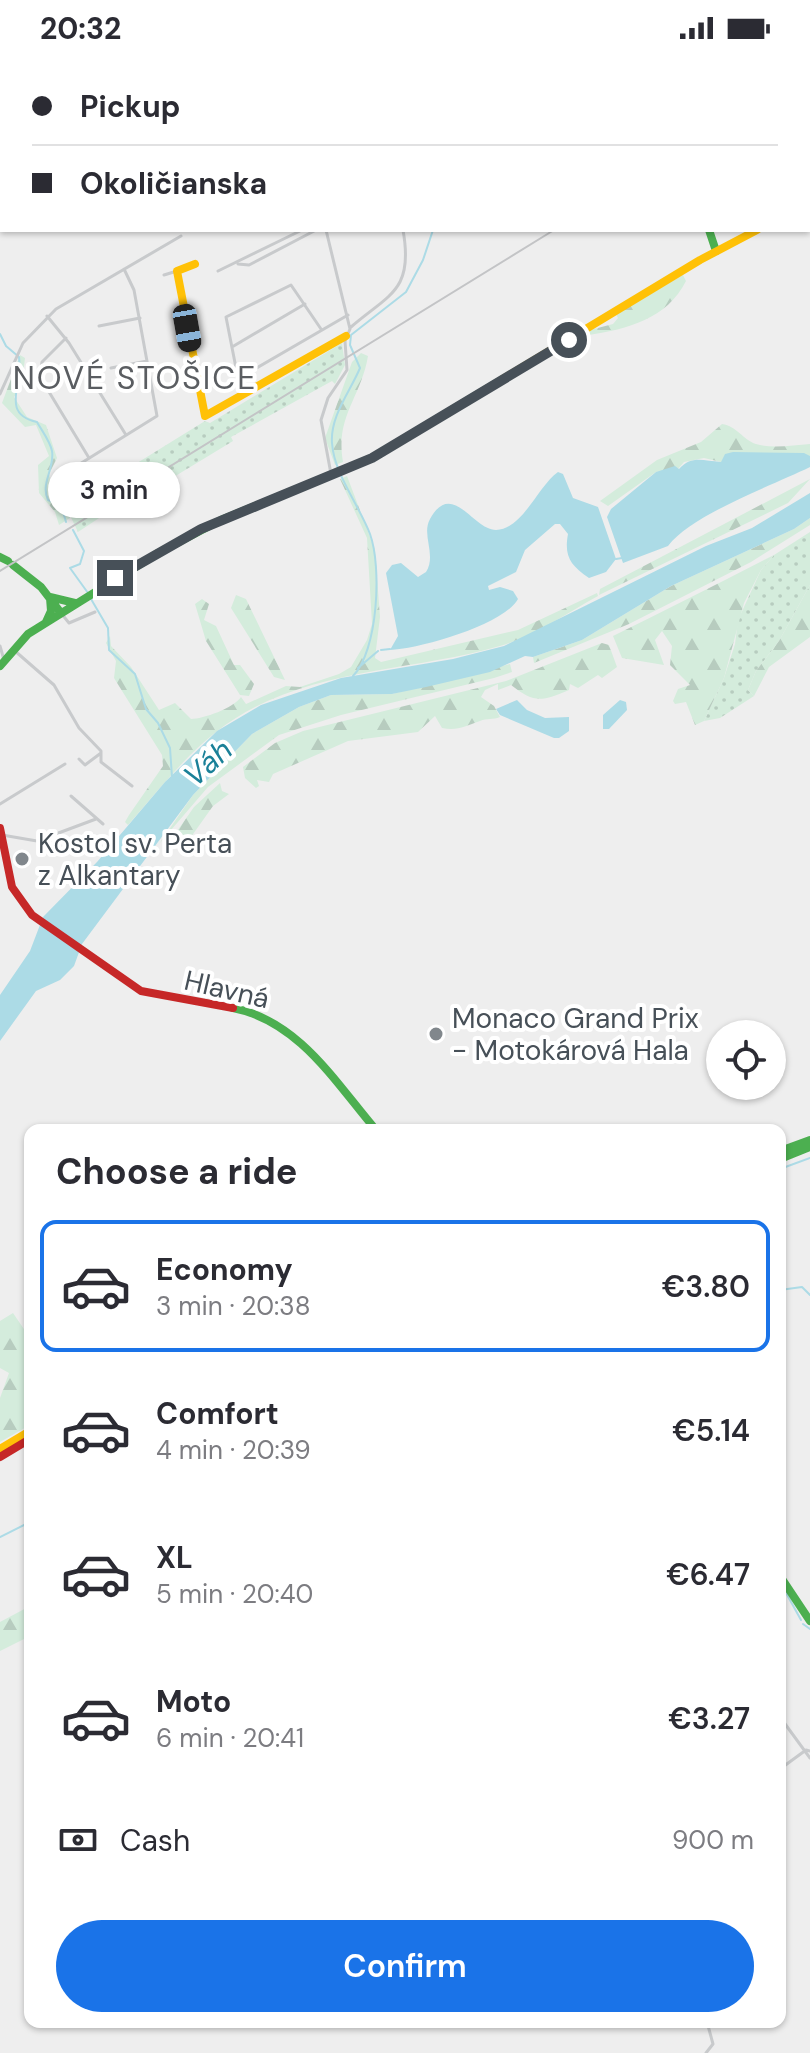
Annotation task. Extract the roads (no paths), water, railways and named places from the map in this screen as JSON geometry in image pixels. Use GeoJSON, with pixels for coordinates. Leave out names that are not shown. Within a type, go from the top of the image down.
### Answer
{"type":"FeatureCollection","features":[{"type":"Feature","properties":{"kind":"main road"},"geometry":{"type":"LineString","coordinates":[[710,232],[716,251]]}},
{"type":"Feature","properties":{"kind":"main road"},"geometry":{"type":"LineString","coordinates":[[2,663],[13,649],[46,622],[201,529],[338,475],[387,450],[716,251],[753,232]]}},
{"type":"Feature","properties":{"kind":"main road"},"geometry":{"type":"LineString","coordinates":[[195,264],[177,271],[205,416],[348,332]]}},
{"type":"Feature","properties":{"kind":"main road"},"geometry":{"type":"LineString","coordinates":[[7,561],[50,597],[61,613]]}},
{"type":"Feature","properties":{"kind":"main road"},"geometry":{"type":"LineString","coordinates":[[50,597],[76,603]]}},
{"type":"Feature","properties":{"kind":"main road"},"geometry":{"type":"LineString","coordinates":[[46,622],[51,611],[50,597]]}},
{"type":"Feature","properties":{"kind":"main road","name":"Hlavná"},"geometry":{"type":"LineString","coordinates":[[1,832],[2,852],[16,896],[37,919],[144,992],[247,1011],[282,1025],[306,1047],[371,1124]]}},
{"type":"Feature","properties":{"kind":"main road"},"geometry":{"type":"LineString","coordinates":[[786,1149],[810,1140]]}},
{"type":"Feature","properties":{"kind":"main road"},"geometry":{"type":"LineString","coordinates":[[786,1157],[810,1147]]}},
{"type":"Feature","properties":{"kind":"main road"},"geometry":{"type":"LineString","coordinates":[[0,1449],[24,1435]]}},
{"type":"Feature","properties":{"kind":"main road"},"geometry":{"type":"LineString","coordinates":[[0,1457],[24,1443]]}},
{"type":"Feature","properties":{"kind":"main road"},"geometry":{"type":"LineString","coordinates":[[786,1585],[810,1621]]}},
{"type":"Feature","properties":{"kind":"street"},"geometry":{"type":"LineString","coordinates":[[218,271],[238,264],[298,232]]}},
{"type":"Feature","properties":{"kind":"street"},"geometry":{"type":"LineString","coordinates":[[238,264],[249,265],[312,232]]}},
{"type":"Feature","properties":{"kind":"street"},"geometry":{"type":"LineString","coordinates":[[327,232],[348,315],[347,370],[328,398],[321,420],[338,475]]}},
{"type":"Feature","properties":{"kind":"street"},"geometry":{"type":"LineString","coordinates":[[348,332],[395,291],[404,267],[403,232]]}},
{"type":"Feature","properties":{"kind":"street"},"geometry":{"type":"LineString","coordinates":[[0,394],[18,351],[47,316],[181,236]]}},
{"type":"Feature","properties":{"kind":"street"},"geometry":{"type":"LineString","coordinates":[[62,475],[157,416],[134,290],[124,269]]}},
{"type":"Feature","properties":{"kind":"street"},"geometry":{"type":"LineString","coordinates":[[164,275],[177,271]]}},
{"type":"Feature","properties":{"kind":"street"},"geometry":{"type":"LineString","coordinates":[[321,329],[295,287],[287,285],[226,317],[236,371],[241,377],[348,315]]}},
{"type":"Feature","properties":{"kind":"street"},"geometry":{"type":"LineString","coordinates":[[232,347],[305,304]]}},
{"type":"Feature","properties":{"kind":"street"},"geometry":{"type":"LineString","coordinates":[[47,316],[66,338],[126,435]]}},
{"type":"Feature","properties":{"kind":"street"},"geometry":{"type":"LineString","coordinates":[[101,324],[140,318]]}},
{"type":"Feature","properties":{"kind":"street"},"geometry":{"type":"LineString","coordinates":[[66,338],[42,362],[40,377],[89,458]]}},
{"type":"Feature","properties":{"kind":"street"},"geometry":{"type":"LineString","coordinates":[[113,366],[147,361]]}},
{"type":"Feature","properties":{"kind":"street"},"geometry":{"type":"LineString","coordinates":[[61,613],[69,623],[95,612]]}},
{"type":"Feature","properties":{"kind":"street"},"geometry":{"type":"LineString","coordinates":[[0,646],[2,663]]}},
{"type":"Feature","properties":{"kind":"street"},"geometry":{"type":"LineString","coordinates":[[13,649],[53,683],[79,728],[101,753],[101,762],[132,786]]}},
{"type":"Feature","properties":{"kind":"street"},"geometry":{"type":"LineString","coordinates":[[79,759],[85,765],[101,753]]}},
{"type":"Feature","properties":{"kind":"street"},"geometry":{"type":"LineString","coordinates":[[0,804],[65,764]]}},
{"type":"Feature","properties":{"kind":"street"},"geometry":{"type":"LineString","coordinates":[[71,796],[103,824]]}},
{"type":"Feature","properties":{"kind":"street"},"geometry":{"type":"LineString","coordinates":[[1,832],[37,841],[96,819]]}},
{"type":"Feature","properties":{"kind":"street"},"geometry":{"type":"LineString","coordinates":[[786,1724],[808,1750],[810,1758]]}},
{"type":"Feature","properties":{"kind":"street"},"geometry":{"type":"LineString","coordinates":[[786,1765],[808,1750]]}},
{"type":"Feature","properties":{"kind":"street"},"geometry":{"type":"LineString","coordinates":[[706,2053],[713,2044],[709,2028]]}},
{"type":"Feature","properties":{"kind":"water"},"geometry":{"type":"Polygon","coordinates":[[[804,453],[810,456],[810,467],[713,512],[679,534],[668,546],[623,563],[607,517],[611,509],[656,472],[675,466],[679,469],[693,460],[721,462],[725,454],[804,453]]]}},
{"type":"Feature","properties":{"kind":"water"},"geometry":{"type":"Polygon","coordinates":[[[558,472],[563,474],[573,498],[598,507],[616,559],[606,572],[589,578],[577,569],[568,554],[568,534],[560,524],[555,524],[525,550],[516,572],[488,586],[489,590],[500,587],[513,591],[518,599],[510,609],[460,634],[390,650],[398,636],[386,573],[392,565],[401,563],[418,577],[426,572],[430,559],[428,525],[438,508],[446,504],[454,505],[487,528],[506,528],[522,515],[558,472]]]}},
{"type":"Feature","properties":{"kind":"water","name":"Váh"},"geometry":{"type":"Polygon","coordinates":[[[810,493],[810,518],[794,529],[671,586],[582,640],[533,657],[525,656],[490,672],[426,687],[392,694],[331,695],[299,707],[252,734],[193,795],[82,944],[74,966],[60,980],[36,991],[0,1041],[0,995],[30,951],[43,917],[97,862],[165,782],[217,731],[261,705],[341,678],[453,659],[504,646],[706,546],[752,528],[810,493]]]}},
{"type":"Feature","properties":{"kind":"water"},"geometry":{"type":"Polygon","coordinates":[[[517,700],[527,710],[545,718],[569,717],[569,731],[554,738],[500,715],[496,709],[517,700]]]}},
{"type":"Feature","properties":{"kind":"water"},"geometry":{"type":"Polygon","coordinates":[[[620,700],[626,702],[627,710],[609,729],[603,729],[603,715],[620,700]]]}},
{"type":"Feature","properties":{"kind":"waterway"},"geometry":{"type":"LineString","coordinates":[[353,676],[368,648],[373,629],[376,567],[370,534],[337,466],[332,433],[337,414],[360,368],[350,345],[351,335],[406,292],[423,260],[432,232]]}},
{"type":"Feature","properties":{"kind":"waterway"},"geometry":{"type":"LineString","coordinates":[[0,334],[6,346],[19,357],[16,397],[19,412],[37,422],[51,447],[52,464],[46,494],[48,500],[61,505],[66,522]]}},
{"type":"Feature","properties":{"kind":"waterway"},"geometry":{"type":"LineString","coordinates":[[73,530],[84,551],[80,564],[70,568],[88,593]]}},
{"type":"Feature","properties":{"kind":"waterway"},"geometry":{"type":"LineString","coordinates":[[616,559],[622,558]]}},
{"type":"Feature","properties":{"kind":"waterway","name":"Váh"},"geometry":{"type":"LineString","coordinates":[[91,599],[108,628],[109,650],[135,674],[146,709],[158,723],[170,748],[172,777]]}},
{"type":"Feature","properties":{"kind":"waterway"},"geometry":{"type":"LineString","coordinates":[[381,650],[390,649]]}},
{"type":"Feature","properties":{"kind":"waterway"},"geometry":{"type":"LineString","coordinates":[[358,668],[378,651]]}},
{"type":"Feature","properties":{"kind":"waterway"},"geometry":{"type":"LineString","coordinates":[[786,1167],[810,1158]]}},
{"type":"Feature","properties":{"kind":"waterway"},"geometry":{"type":"LineString","coordinates":[[786,1289],[802,1287],[810,1295]]}},
{"type":"Feature","properties":{"kind":"waterway"},"geometry":{"type":"LineString","coordinates":[[0,1537],[24,1525]]}},
{"type":"Feature","properties":{"kind":"waterway"},"geometry":{"type":"LineString","coordinates":[[786,1593],[801,1620]]}},
{"type":"Feature","properties":{"kind":"waterway"},"geometry":{"type":"LineString","coordinates":[[803,1624],[810,1629]]}},
{"type":"Feature","properties":{"kind":"railway"},"geometry":{"type":"LineString","coordinates":[[0,571],[551,232]]}},
{"type":"Feature","properties":{"kind":"place","name":"Kostol sv. Perta z Alkantary"},"geometry":{"type":"Point","coordinates":[22,859]}},
{"type":"Feature","properties":{"kind":"place","name":"Monaco Grand Prix - Motokárová Hala"},"geometry":{"type":"Point","coordinates":[436,1034]}},
{"type":"Feature","properties":{"kind":"district","name":"NOVÉ STOŠICE"},"geometry":{"type":"Point","coordinates":[135,378]}}]}
